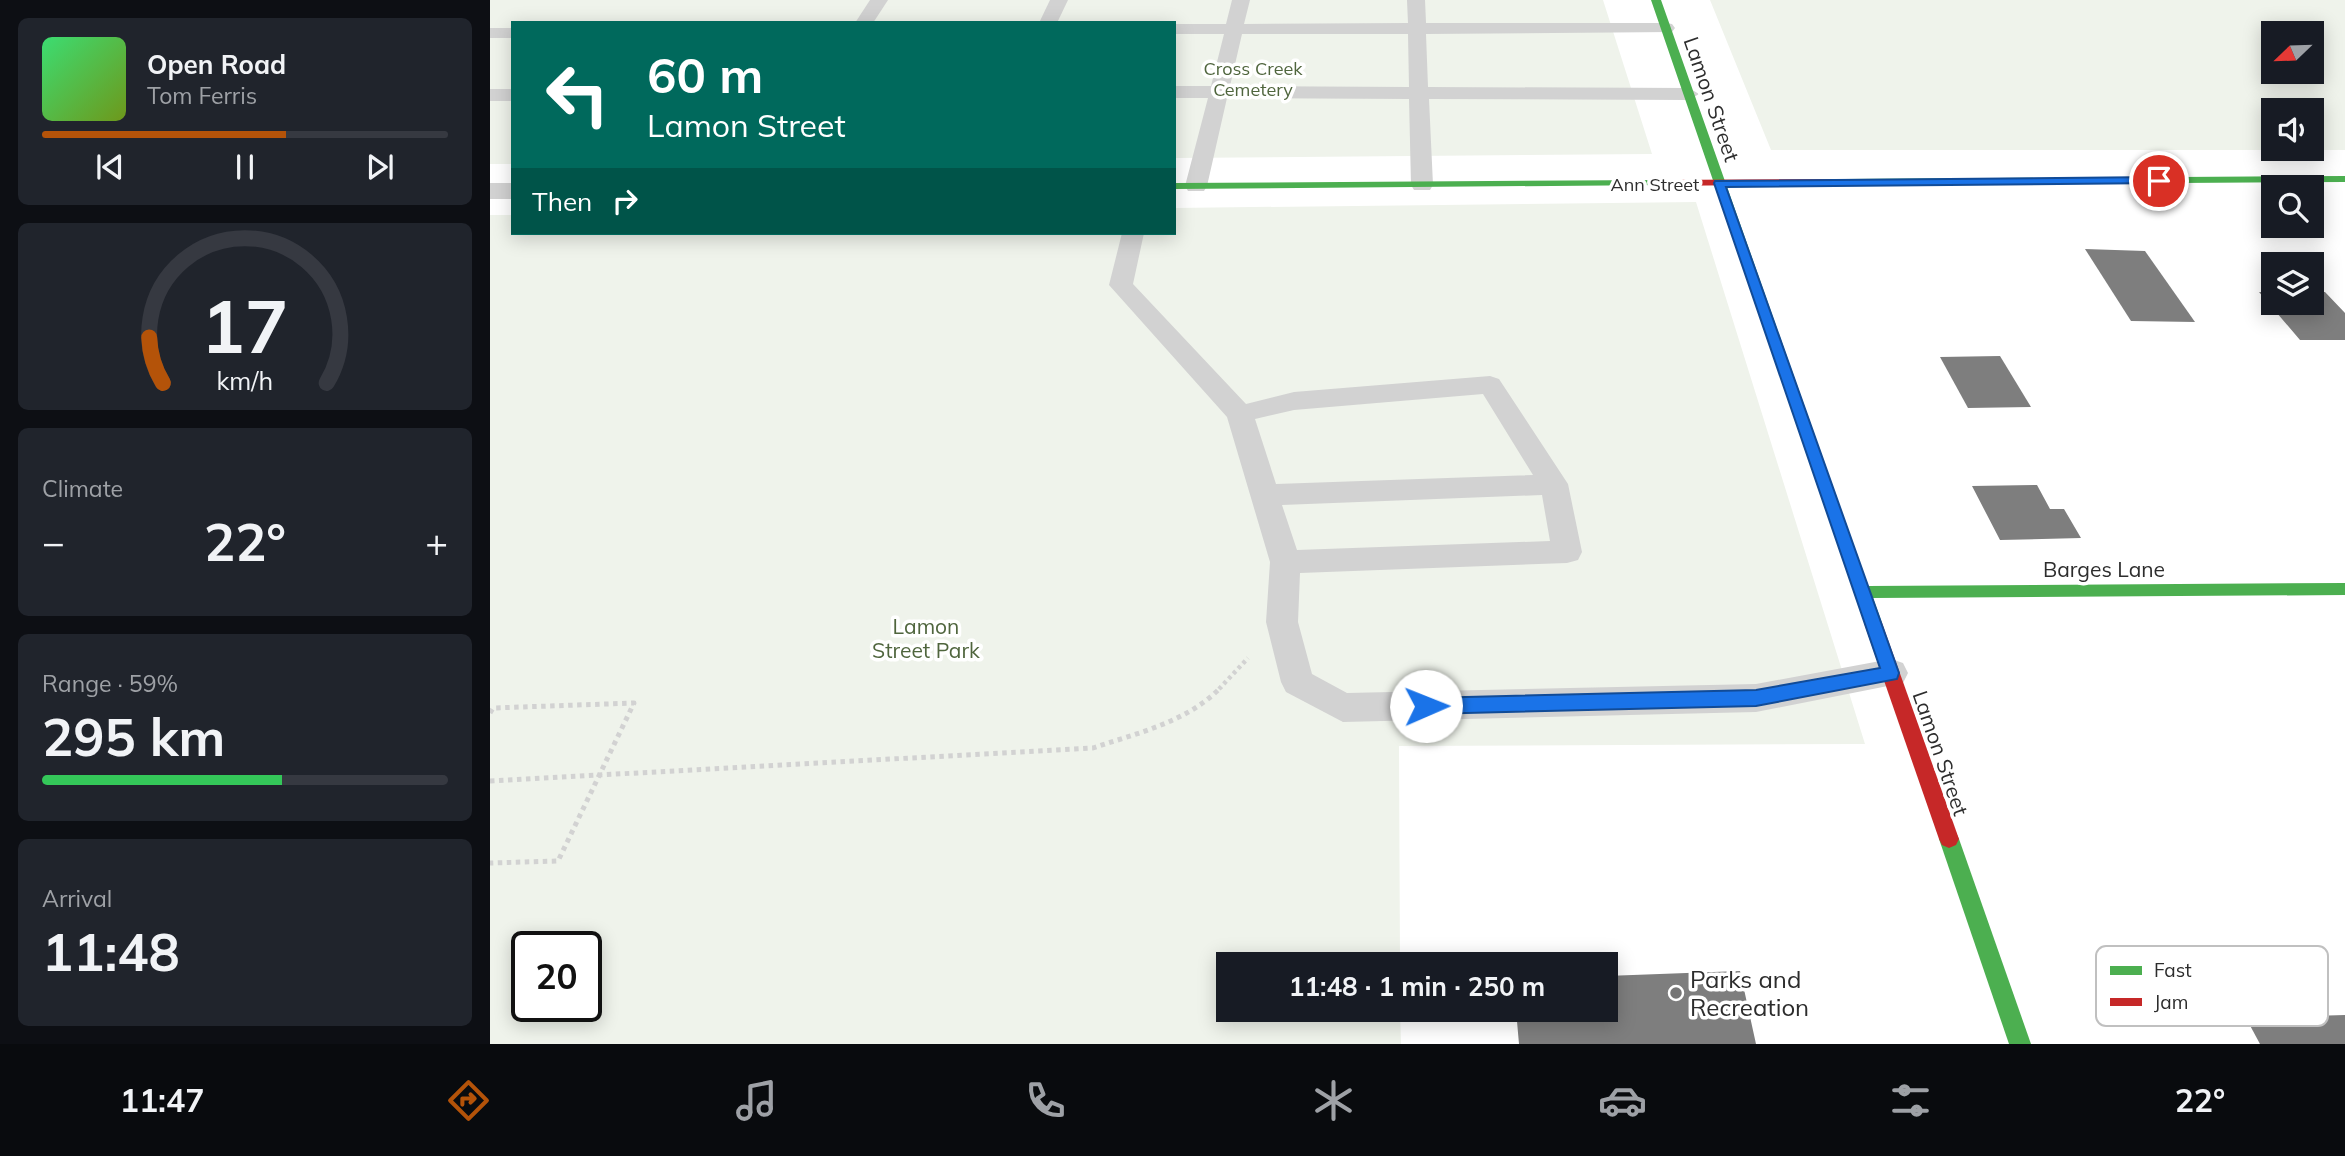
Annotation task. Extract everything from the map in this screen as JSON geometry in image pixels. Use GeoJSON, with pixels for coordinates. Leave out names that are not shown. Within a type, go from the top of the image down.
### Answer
{"type":"FeatureCollection","features":[{"type":"Feature","properties":{"kind":"street","name":"Lamon Street"},"geometry":{"type":"LineString","coordinates":[[1656,0],[2020,1044]]}},
{"type":"Feature","properties":{"kind":"street","name":"Ann Street"},"geometry":{"type":"LineString","coordinates":[[1176,187],[2345,180]]}},
{"type":"Feature","properties":{"kind":"street"},"geometry":{"type":"LineString","coordinates":[[490,191],[511,191]]}},
{"type":"Feature","properties":{"kind":"street","name":"Barges Lane"},"geometry":{"type":"LineString","coordinates":[[1863,592],[2345,589]]}},
{"type":"Feature","properties":{"kind":"lane"},"geometry":{"type":"LineString","coordinates":[[865,21],[879,0]]}},
{"type":"Feature","properties":{"kind":"lane"},"geometry":{"type":"LineString","coordinates":[[1049,21],[1059,0]]}},
{"type":"Feature","properties":{"kind":"lane"},"geometry":{"type":"LineString","coordinates":[[1196,186],[1241,0]]}},
{"type":"Feature","properties":{"kind":"lane"},"geometry":{"type":"LineString","coordinates":[[1416,0],[1422,185]]}},
{"type":"Feature","properties":{"kind":"lane"},"geometry":{"type":"LineString","coordinates":[[1176,29],[1666,28]]}},
{"type":"Feature","properties":{"kind":"lane"},"geometry":{"type":"LineString","coordinates":[[490,33],[511,33]]}},
{"type":"Feature","properties":{"kind":"lane"},"geometry":{"type":"LineString","coordinates":[[1176,92],[1689,94]]}},
{"type":"Feature","properties":{"kind":"lane"},"geometry":{"type":"LineString","coordinates":[[490,95],[511,95]]}},
{"type":"Feature","properties":{"kind":"lane"},"geometry":{"type":"LineString","coordinates":[[1133,235],[1121,285],[1240,414],[1285,562],[1282,622],[1297,682],[1343,708],[1756,698],[1891,673]]}},
{"type":"Feature","properties":{"kind":"lane"},"geometry":{"type":"LineString","coordinates":[[1240,414],[1294,401],[1490,385],[1554,484],[1567,552],[1285,562]]}},
{"type":"Feature","properties":{"kind":"lane"},"geometry":{"type":"LineString","coordinates":[[1265,495],[1554,484]]}},
{"type":"Feature","properties":{"kind":"path"},"geometry":{"type":"LineString","coordinates":[[490,781],[1093,748],[1170,722],[1210,699],[1282,622]]}},
{"type":"Feature","properties":{"kind":"path"},"geometry":{"type":"LineString","coordinates":[[490,713],[493,708],[634,703],[558,861],[490,863]]}},
{"type":"Feature","properties":{"kind":"green space","name":"Cross Creek Cemetery"},"geometry":{"type":"Polygon","coordinates":[[[490,0],[1603,0],[1652,154],[1176,158],[1176,21],[511,21],[511,164],[490,164],[490,0]]]}},
{"type":"Feature","properties":{"kind":"green space"},"geometry":{"type":"Polygon","coordinates":[[[1710,0],[2345,0],[2345,150],[2324,150],[2324,98],[2261,98],[2261,150],[1771,150],[1710,0]]]}},
{"type":"Feature","properties":{"kind":"green space","name":"Lamon Street Park"},"geometry":{"type":"Polygon","coordinates":[[[1696,202],[1865,744],[1399,746],[1400,952],[1216,952],[1216,1022],[1400,1022],[1401,1044],[490,1044],[490,215],[511,215],[511,235],[1176,235],[1176,208],[1696,202]]]}},
{"type":"Feature","properties":{"kind":"building"},"geometry":{"type":"Polygon","coordinates":[[[2085,249],[2145,251],[2195,322],[2131,321],[2085,249]]]}},
{"type":"Feature","properties":{"kind":"building"},"geometry":{"type":"Polygon","coordinates":[[[2325,292],[2345,313],[2345,340],[2300,340],[2279,315],[2324,315],[2325,292]]]}},
{"type":"Feature","properties":{"kind":"building"},"geometry":{"type":"Polygon","coordinates":[[[2000,356],[2031,407],[1968,408],[1940,357],[2000,356]]]}},
{"type":"Feature","properties":{"kind":"building"},"geometry":{"type":"Polygon","coordinates":[[[2037,485],[2050,509],[2064,509],[2081,538],[2000,540],[1972,486],[2037,485]]]}},
{"type":"Feature","properties":{"kind":"building","name":"Parks and Recreation"},"geometry":{"type":"Polygon","coordinates":[[[1740,971],[1756,1044],[1519,1044],[1517,1022],[1618,1022],[1618,976],[1740,971]]]}},
{"type":"Feature","properties":{"kind":"building"},"geometry":{"type":"Polygon","coordinates":[[[2345,1015],[2345,1044],[2260,1044],[2250,1026],[2328,1026],[2328,1016],[2345,1015]]]}},
{"type":"Feature","properties":{"kind":"traffic: fast"},"geometry":{"type":"LineString","coordinates":[[1656,0],[1873,623]]}},
{"type":"Feature","properties":{"kind":"traffic: fast"},"geometry":{"type":"LineString","coordinates":[[1846,182],[2345,179]]}},
{"type":"Feature","properties":{"kind":"traffic: fast"},"geometry":{"type":"LineString","coordinates":[[1176,186],[1658,183]]}},
{"type":"Feature","properties":{"kind":"traffic: fast"},"geometry":{"type":"LineString","coordinates":[[1863,592],[2345,589]]}},
{"type":"Feature","properties":{"kind":"traffic: fast"},"geometry":{"type":"LineString","coordinates":[[1949,839],[2020,1044]]}},
{"type":"Feature","properties":{"kind":"traffic: jam"},"geometry":{"type":"LineString","coordinates":[[1658,183],[1846,182]]}},
{"type":"Feature","properties":{"kind":"traffic: jam"},"geometry":{"type":"LineString","coordinates":[[1873,623],[1949,839]]}},
{"type":"Feature","properties":{"kind":"place","name":"Parks and Recreation"},"geometry":{"type":"Point","coordinates":[1676,993]}},
{"type":"Feature","properties":{"kind":"route"},"geometry":{"type":"LineString","coordinates":[[1426,706],[1756,698],[1891,673],[1719,183],[2159,181]]}}]}
